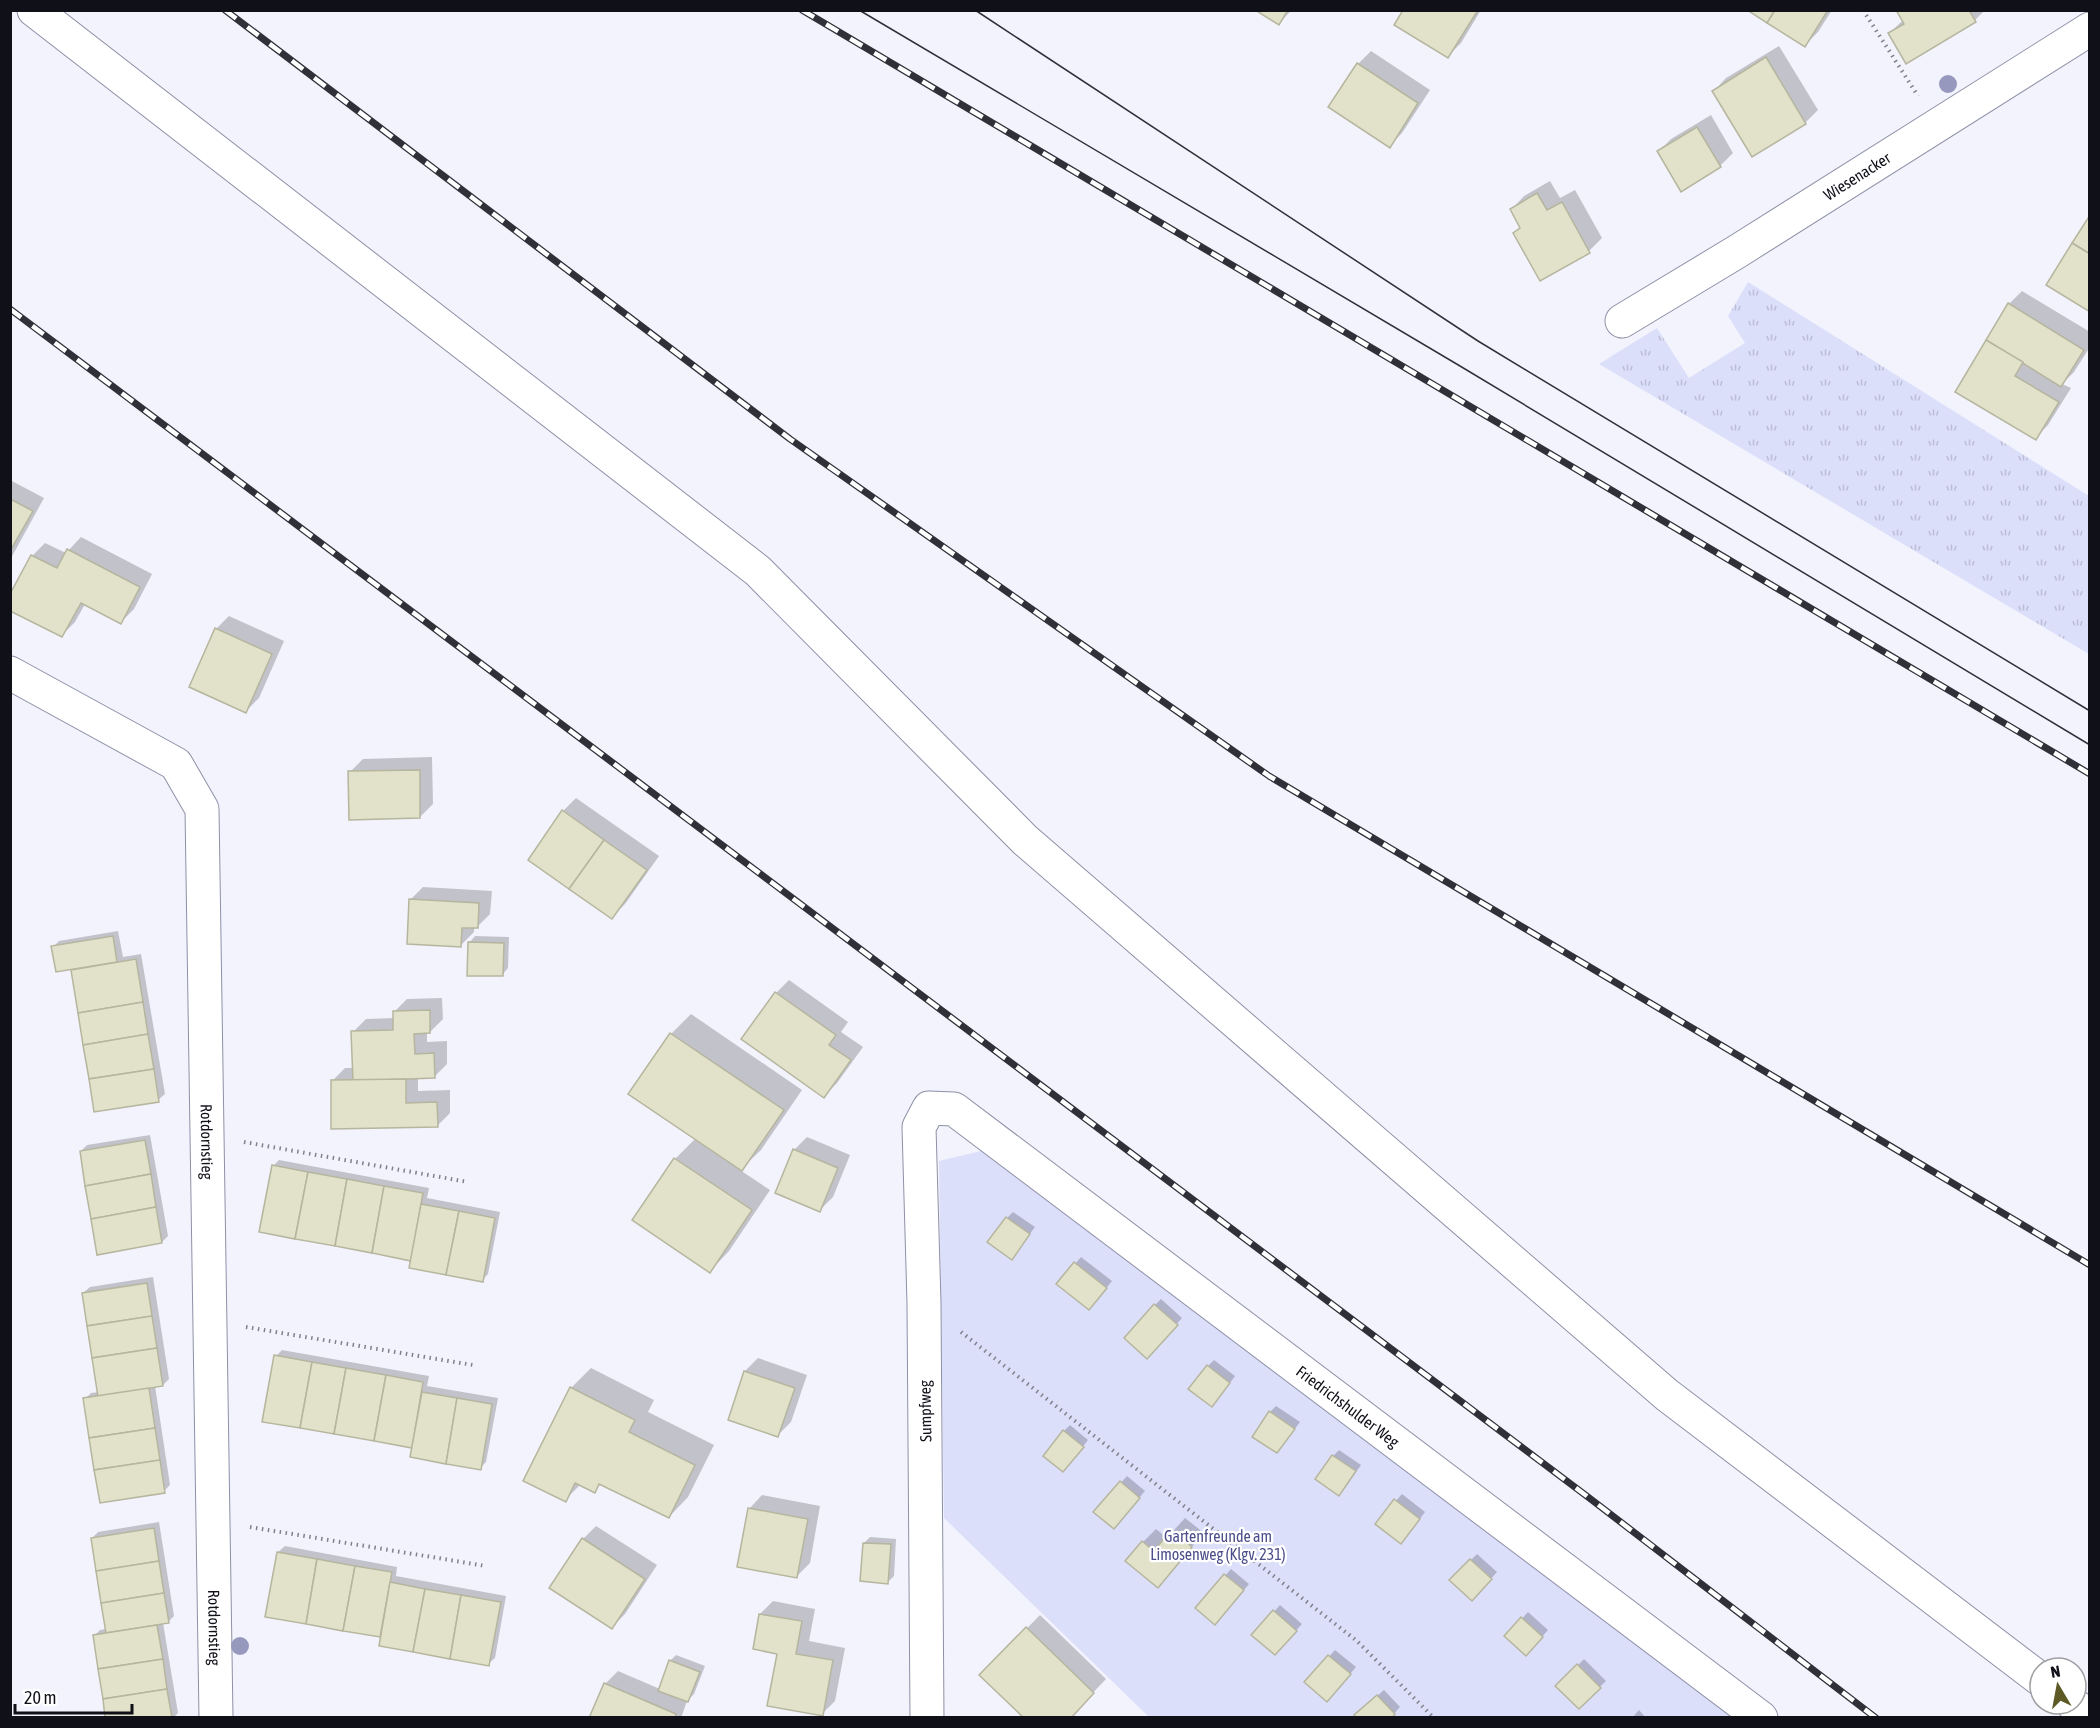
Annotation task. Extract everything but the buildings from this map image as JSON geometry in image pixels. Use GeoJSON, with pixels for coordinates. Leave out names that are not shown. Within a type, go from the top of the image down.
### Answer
{"type":"FeatureCollection","features":[{"type":"Feature","properties":{"kind":"street"},"geometry":{"type":"LineString","coordinates":[[34,10],[758,571],[1025,840],[1667,1395],[2028,1670]]}},
{"type":"Feature","properties":{"kind":"street","name":"Wiesenacker"},"geometry":{"type":"LineString","coordinates":[[1622,321],[1738,251],[2090,29]]}},
{"type":"Feature","properties":{"kind":"street","name":"Rotdornstieg"},"geometry":{"type":"LineString","coordinates":[[10,673],[176,764],[202,809],[216,1718]]}},
{"type":"Feature","properties":{"kind":"street","name":"Sumpfweg"},"geometry":{"type":"LineString","coordinates":[[927,1718],[924,1303],[919,1127],[929,1108]]}},
{"type":"Feature","properties":{"kind":"street","name":"Friedrichshulder Weg"},"geometry":{"type":"LineString","coordinates":[[929,1108],[954,1109],[1761,1718]]}},
{"type":"Feature","properties":{"kind":"path"},"geometry":{"type":"LineString","coordinates":[[1863,10],[1937,125]]}},
{"type":"Feature","properties":{"kind":"path"},"geometry":{"type":"LineString","coordinates":[[207,1136],[468,1182]]}},
{"type":"Feature","properties":{"kind":"path"},"geometry":{"type":"LineString","coordinates":[[924,1303],[1357,1641],[1434,1718]]}},
{"type":"Feature","properties":{"kind":"path"},"geometry":{"type":"LineString","coordinates":[[210,1321],[473,1365]]}},
{"type":"Feature","properties":{"kind":"path"},"geometry":{"type":"LineString","coordinates":[[213,1521],[486,1566]]}},
{"type":"Feature","properties":{"kind":"green space"},"geometry":{"type":"Polygon","coordinates":[[[1748,282],[2089,496],[2089,654],[1599,364],[1657,328],[1689,378],[1745,343],[1728,316],[1748,282]]]}},
{"type":"Feature","properties":{"kind":"green space","name":"Gartenfreunde am Limosenweg (Klgv. 231)"},"geometry":{"type":"Polygon","coordinates":[[[981,1151],[1732,1717],[1149,1717],[944,1518],[939,1161],[981,1151]]]}},
{"type":"Feature","properties":{"kind":"tram line"},"geometry":{"type":"LineString","coordinates":[[859,10],[1460,366],[2090,745]]}},
{"type":"Feature","properties":{"kind":"tram line"},"geometry":{"type":"LineString","coordinates":[[975,10],[1478,341],[2090,711]]}},
{"type":"Feature","properties":{"kind":"railway"},"geometry":{"type":"LineString","coordinates":[[225,10],[790,439],[1269,776],[2090,1265]]}},
{"type":"Feature","properties":{"kind":"railway"},"geometry":{"type":"LineString","coordinates":[[802,10],[2090,774]]}},
{"type":"Feature","properties":{"kind":"railway"},"geometry":{"type":"LineString","coordinates":[[10,309],[1588,1497],[1876,1718]]}}]}
